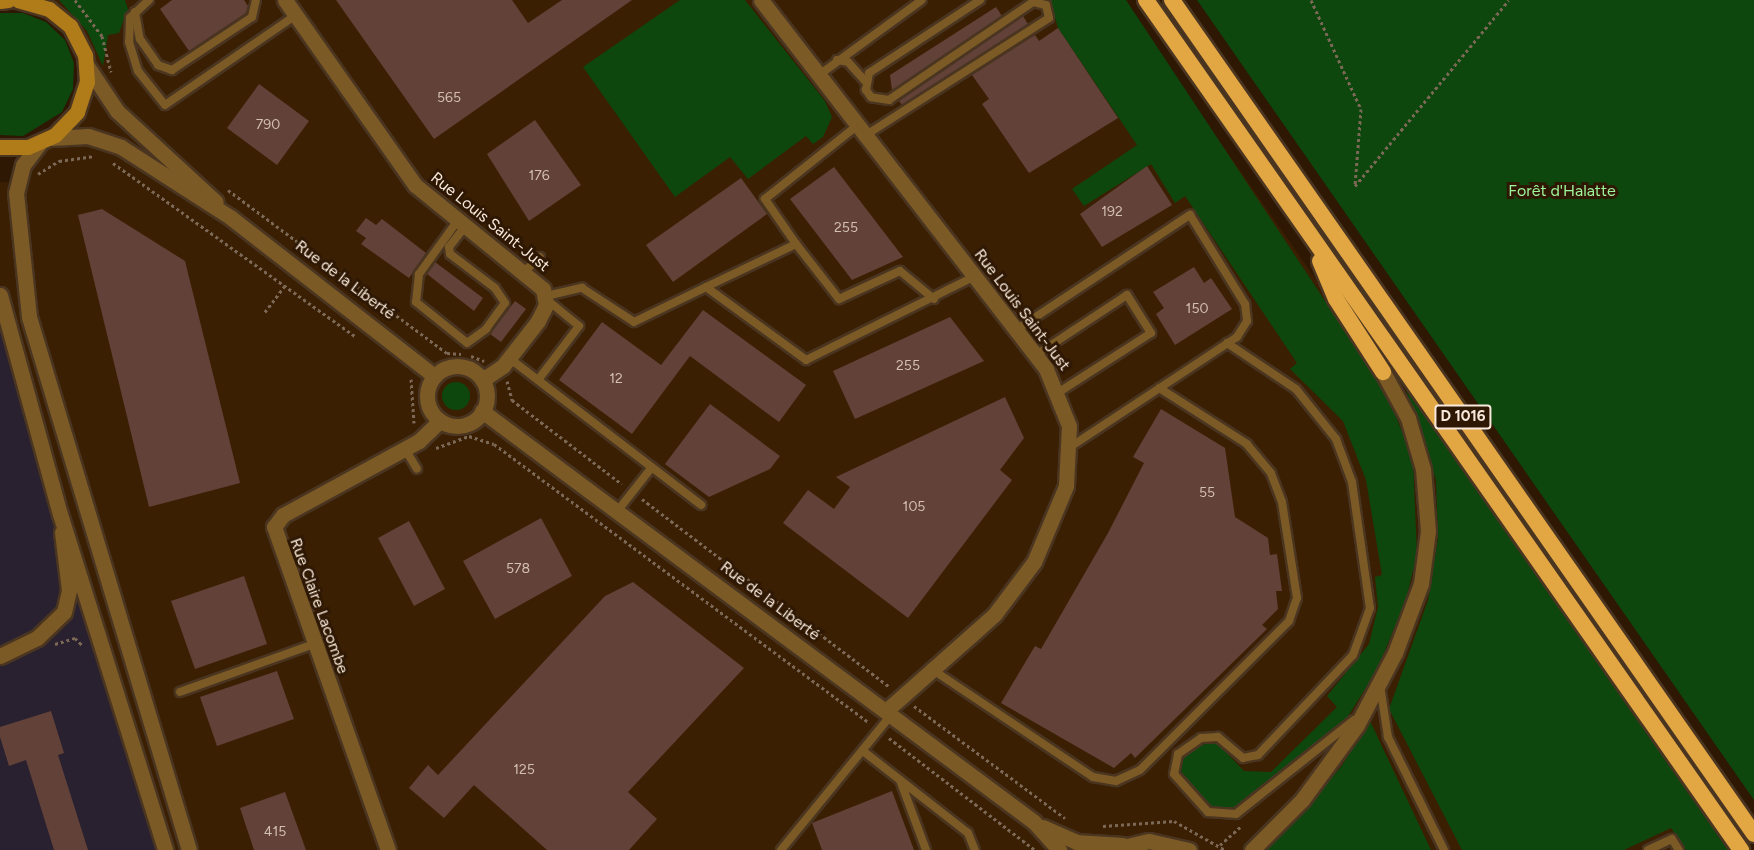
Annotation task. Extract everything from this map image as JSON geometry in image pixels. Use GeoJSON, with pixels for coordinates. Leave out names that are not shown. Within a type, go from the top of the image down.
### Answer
{"type":"FeatureCollection","features":[{"type":"Feature","properties":{"kind":"highway","name":"D 1016"},"geometry":{"type":"LineString","coordinates":[[1146,0],[1741,850]]}},
{"type":"Feature","properties":{"kind":"highway","name":"D 1016"},"geometry":{"type":"LineString","coordinates":[[1172,0],[1754,834]]}},
{"type":"Feature","properties":{"kind":"highway"},"geometry":{"type":"LineString","coordinates":[[1305,227],[1336,299],[1383,372]]}},
{"type":"Feature","properties":{"kind":"main road"},"geometry":{"type":"LineString","coordinates":[[0,1],[8,0]]}},
{"type":"Feature","properties":{"kind":"main road"},"geometry":{"type":"LineString","coordinates":[[18,0],[58,15]]}},
{"type":"Feature","properties":{"kind":"main road"},"geometry":{"type":"LineString","coordinates":[[0,147],[45,141],[80,107],[87,66],[76,35],[58,15],[50,0]]}},
{"type":"Feature","properties":{"kind":"street","name":"Rue Louis Saint-Just"},"geometry":{"type":"LineString","coordinates":[[285,0],[415,185],[526,270],[546,297],[544,313],[509,358],[496,372],[482,380]]}},
{"type":"Feature","properties":{"kind":"street","name":"Rue Louis Saint-Just"},"geometry":{"type":"LineString","coordinates":[[761,0],[1036,355],[1059,392],[1072,446],[1061,501],[1034,562],[994,615],[899,695],[889,712]]}},
{"type":"Feature","properties":{"kind":"street","name":"Rue de la Liberté"},"geometry":{"type":"LineString","coordinates":[[87,66],[117,111],[231,217],[434,376]]}},
{"type":"Feature","properties":{"kind":"street","name":"Rue de la Liberté"},"geometry":{"type":"LineString","coordinates":[[45,141],[80,136],[109,142],[231,217]]}},
{"type":"Feature","properties":{"kind":"street"},"geometry":{"type":"LineString","coordinates":[[45,141],[22,165],[16,193],[19,254],[32,331],[189,850]]}},
{"type":"Feature","properties":{"kind":"street"},"geometry":{"type":"LineString","coordinates":[[0,295],[60,514],[165,850]]}},
{"type":"Feature","properties":{"kind":"street"},"geometry":{"type":"LineString","coordinates":[[459,366],[482,380],[487,398],[482,411],[465,424],[440,421],[427,397],[434,376],[459,366]]}},
{"type":"Feature","properties":{"kind":"street"},"geometry":{"type":"LineString","coordinates":[[1252,850],[1312,788],[1366,710],[1380,685],[1416,602],[1428,531],[1417,443],[1383,372]]}},
{"type":"Feature","properties":{"kind":"street","name":"Rue de la Liberté"},"geometry":{"type":"LineString","coordinates":[[482,411],[619,509],[1034,822],[1059,850]]}},
{"type":"Feature","properties":{"kind":"street","name":"Rue Claire Lacombe"},"geometry":{"type":"LineString","coordinates":[[388,850],[276,537],[275,523],[419,441],[440,421]]}},
{"type":"Feature","properties":{"kind":"street"},"geometry":{"type":"LineString","coordinates":[[0,656],[37,638],[64,612],[69,590],[60,514]]}},
{"type":"Feature","properties":{"kind":"street","name":"Rue de la Liberté"},"geometry":{"type":"LineString","coordinates":[[1034,822],[1076,842],[1118,848],[1155,841],[1189,850]]}},
{"type":"Feature","properties":{"kind":"lane"},"geometry":{"type":"LineString","coordinates":[[149,0],[135,11],[128,31],[134,60],[165,105],[296,15]]}},
{"type":"Feature","properties":{"kind":"lane"},"geometry":{"type":"LineString","coordinates":[[135,11],[140,39],[158,65],[172,70],[252,17],[256,0]]}},
{"type":"Feature","properties":{"kind":"lane"},"geometry":{"type":"LineString","coordinates":[[819,75],[922,0]]}},
{"type":"Feature","properties":{"kind":"lane"},"geometry":{"type":"LineString","coordinates":[[866,81],[869,73],[980,0]]}},
{"type":"Feature","properties":{"kind":"lane"},"geometry":{"type":"LineString","coordinates":[[837,60],[848,62],[866,81],[871,97],[889,100],[1033,2],[1046,5],[1048,18],[1042,24],[862,130],[765,199],[796,244],[839,299],[900,271],[934,299]]}},
{"type":"Feature","properties":{"kind":"lane"},"geometry":{"type":"LineString","coordinates":[[1016,330],[1190,215],[1247,310],[1245,327],[1227,343],[1072,446]]}},
{"type":"Feature","properties":{"kind":"lane"},"geometry":{"type":"LineString","coordinates":[[462,223],[450,254],[495,288],[505,303],[486,329],[467,343],[416,302],[419,274],[462,223]]}},
{"type":"Feature","properties":{"kind":"lane"},"geometry":{"type":"LineString","coordinates":[[546,297],[582,288],[634,322],[796,244]]}},
{"type":"Feature","properties":{"kind":"lane"},"geometry":{"type":"LineString","coordinates":[[526,270],[540,256]]}},
{"type":"Feature","properties":{"kind":"lane"},"geometry":{"type":"LineString","coordinates":[[706,287],[806,360],[934,299],[975,276]]}},
{"type":"Feature","properties":{"kind":"lane"},"geometry":{"type":"LineString","coordinates":[[1036,355],[1127,295],[1151,333],[1059,392]]}},
{"type":"Feature","properties":{"kind":"lane"},"geometry":{"type":"LineString","coordinates":[[538,380],[579,326],[546,297]]}},
{"type":"Feature","properties":{"kind":"lane"},"geometry":{"type":"LineString","coordinates":[[1227,343],[1291,384],[1336,439],[1352,482],[1370,608],[1353,656],[1258,755],[1243,758],[1218,737],[1201,738],[1183,748],[1174,774],[1201,808],[1228,817],[1249,808],[1366,710]]}},
{"type":"Feature","properties":{"kind":"lane"},"geometry":{"type":"LineString","coordinates":[[509,358],[701,505]]}},
{"type":"Feature","properties":{"kind":"lane"},"geometry":{"type":"LineString","coordinates":[[930,668],[1094,777],[1116,781],[1140,770],[1288,621],[1297,598],[1282,502],[1271,473],[1247,444],[1159,388]]}},
{"type":"Feature","properties":{"kind":"lane"},"geometry":{"type":"LineString","coordinates":[[405,449],[417,469]]}},
{"type":"Feature","properties":{"kind":"lane"},"geometry":{"type":"LineString","coordinates":[[619,509],[652,467]]}},
{"type":"Feature","properties":{"kind":"lane"},"geometry":{"type":"LineString","coordinates":[[180,692],[314,644]]}},
{"type":"Feature","properties":{"kind":"lane"},"geometry":{"type":"LineString","coordinates":[[1380,685],[1389,737],[1444,850]]}},
{"type":"Feature","properties":{"kind":"lane"},"geometry":{"type":"LineString","coordinates":[[781,850],[863,751],[889,712]]}},
{"type":"Feature","properties":{"kind":"lane"},"geometry":{"type":"LineString","coordinates":[[863,751],[968,833],[975,850]]}},
{"type":"Feature","properties":{"kind":"lane"},"geometry":{"type":"LineString","coordinates":[[900,780],[926,850]]}},
{"type":"Feature","properties":{"kind":"lane"},"geometry":{"type":"LineString","coordinates":[[1648,850],[1672,839],[1679,850]]}},
{"type":"Feature","properties":{"kind":"path"},"geometry":{"type":"LineString","coordinates":[[75,0],[102,36],[112,77]]}},
{"type":"Feature","properties":{"kind":"path"},"geometry":{"type":"LineString","coordinates":[[1311,0],[1361,109],[1355,186],[1509,0]]}},
{"type":"Feature","properties":{"kind":"path"},"geometry":{"type":"LineString","coordinates":[[106,158],[109,142]]}},
{"type":"Feature","properties":{"kind":"path"},"geometry":{"type":"LineString","coordinates":[[16,193],[29,193],[37,175],[59,161],[106,158],[358,339]]}},
{"type":"Feature","properties":{"kind":"path"},"geometry":{"type":"LineString","coordinates":[[225,188],[447,353],[481,358],[509,383],[506,393],[512,400],[899,695],[1071,821]]}},
{"type":"Feature","properties":{"kind":"path"},"geometry":{"type":"LineString","coordinates":[[265,312],[285,285]]}},
{"type":"Feature","properties":{"kind":"path"},"geometry":{"type":"LineString","coordinates":[[404,373],[413,380],[412,429],[426,453],[460,437],[494,444],[879,730],[1035,850]]}},
{"type":"Feature","properties":{"kind":"path"},"geometry":{"type":"LineString","coordinates":[[1096,827],[1174,821],[1225,850]]}},
{"type":"Feature","properties":{"kind":"shaded area"},"geometry":{"type":"Polygon","coordinates":[[[50,0],[1121,0],[1714,850],[165,850],[0,295],[0,182],[17,183],[67,125],[87,76],[50,0]]]}},
{"type":"Feature","properties":{"kind":"shaded area"},"geometry":{"type":"Polygon","coordinates":[[[0,295],[165,850],[0,850],[0,295]]]}},
{"type":"Feature","properties":{"kind":"green space"},"geometry":{"type":"Polygon","coordinates":[[[59,0],[125,0],[128,9],[119,33],[108,35],[103,66],[87,31],[59,0]]]}},
{"type":"Feature","properties":{"kind":"green space"},"geometry":{"type":"Polygon","coordinates":[[[680,0],[745,0],[825,101],[832,117],[823,137],[813,144],[806,136],[748,179],[730,157],[675,197],[583,67],[680,0]]]}},
{"type":"Feature","properties":{"kind":"green space"},"geometry":{"type":"Polygon","coordinates":[[[1050,0],[1126,0],[1388,396],[1413,460],[1417,554],[1406,600],[1377,670],[1347,718],[1232,811],[1213,808],[1189,787],[1181,771],[1182,760],[1197,745],[1217,743],[1244,771],[1271,772],[1337,707],[1327,696],[1369,644],[1378,607],[1375,577],[1382,575],[1366,480],[1343,421],[1290,369],[1297,363],[1185,196],[1175,203],[1151,164],[1084,206],[1072,189],[1137,145],[1058,28],[1050,0]]]}},
{"type":"Feature","properties":{"kind":"green space","name":"Forêt d'Halatte"},"geometry":{"type":"Polygon","coordinates":[[[1197,0],[1754,0],[1754,800],[1197,0]]]}},
{"type":"Feature","properties":{"kind":"green space"},"geometry":{"type":"Polygon","coordinates":[[[0,13],[23,13],[46,22],[65,40],[74,63],[73,89],[62,112],[23,136],[0,135],[0,13]]]}},
{"type":"Feature","properties":{"kind":"green space"},"geometry":{"type":"Polygon","coordinates":[[[456,382],[466,386],[470,396],[466,406],[456,410],[446,406],[442,396],[446,386],[456,382]]]}},
{"type":"Feature","properties":{"kind":"green space"},"geometry":{"type":"Polygon","coordinates":[[[1405,387],[1728,850],[1686,850],[1671,828],[1624,850],[1462,850],[1389,709],[1428,600],[1438,538],[1436,480],[1405,387]]]}},
{"type":"Feature","properties":{"kind":"green space"},"geometry":{"type":"Polygon","coordinates":[[[1370,721],[1431,850],[1267,850],[1341,767],[1370,721]]]}},
{"type":"Feature","properties":{"kind":"building"},"geometry":{"type":"Polygon","coordinates":[[[172,0],[244,0],[248,6],[246,13],[189,51],[160,9],[172,0]]]}},
{"type":"Feature","properties":{"kind":"building"},"geometry":{"type":"Polygon","coordinates":[[[336,0],[512,0],[528,23],[562,0],[632,0],[434,139],[336,0]]]}},
{"type":"Feature","properties":{"kind":"building"},"geometry":{"type":"Polygon","coordinates":[[[996,7],[1002,16],[892,90],[890,75],[996,7]]]}},
{"type":"Feature","properties":{"kind":"building"},"geometry":{"type":"Polygon","coordinates":[[[1023,16],[1028,24],[902,105],[899,101],[1023,16]]]}},
{"type":"Feature","properties":{"kind":"building"},"geometry":{"type":"Polygon","coordinates":[[[1058,28],[1118,118],[1029,173],[982,104],[989,99],[972,75],[1035,35],[1039,41],[1058,28]]]}},
{"type":"Feature","properties":{"kind":"building"},"geometry":{"type":"Polygon","coordinates":[[[259,84],[309,121],[277,165],[227,128],[259,84]]]}},
{"type":"Feature","properties":{"kind":"building"},"geometry":{"type":"Polygon","coordinates":[[[535,120],[581,185],[529,221],[487,154],[535,120]]]}},
{"type":"Feature","properties":{"kind":"building"},"geometry":{"type":"Polygon","coordinates":[[[1147,166],[1172,205],[1102,247],[1080,214],[1147,166]]]}},
{"type":"Feature","properties":{"kind":"building"},"geometry":{"type":"Polygon","coordinates":[[[834,167],[903,257],[852,280],[790,199],[834,167]]]}},
{"type":"Feature","properties":{"kind":"building"},"geometry":{"type":"Polygon","coordinates":[[[741,178],[767,214],[673,282],[646,245],[741,178]]]}},
{"type":"Feature","properties":{"kind":"building"},"geometry":{"type":"Polygon","coordinates":[[[102,209],[185,261],[240,483],[149,507],[78,215],[102,209]]]}},
{"type":"Feature","properties":{"kind":"building"},"geometry":{"type":"Polygon","coordinates":[[[366,218],[376,225],[382,219],[426,253],[409,278],[361,244],[366,238],[356,231],[366,218]]]}},
{"type":"Feature","properties":{"kind":"building"},"geometry":{"type":"Polygon","coordinates":[[[435,262],[483,298],[474,311],[427,274],[435,262]]]}},
{"type":"Feature","properties":{"kind":"building"},"geometry":{"type":"Polygon","coordinates":[[[1194,267],[1204,283],[1211,278],[1232,309],[1175,345],[1156,314],[1164,308],[1153,292],[1194,267]]]}},
{"type":"Feature","properties":{"kind":"building"},"geometry":{"type":"Polygon","coordinates":[[[515,301],[526,309],[501,342],[490,334],[515,301]]]}},
{"type":"Feature","properties":{"kind":"building"},"geometry":{"type":"Polygon","coordinates":[[[703,310],[806,385],[779,422],[690,356],[632,434],[559,380],[602,322],[661,365],[703,310]]]}},
{"type":"Feature","properties":{"kind":"building"},"geometry":{"type":"Polygon","coordinates":[[[950,317],[984,361],[855,419],[833,371],[950,317]]]}},
{"type":"Feature","properties":{"kind":"building"},"geometry":{"type":"Polygon","coordinates":[[[1005,397],[1024,438],[1000,470],[1012,480],[908,618],[783,523],[808,490],[834,509],[850,487],[836,477],[1005,397]]]}},
{"type":"Feature","properties":{"kind":"building"},"geometry":{"type":"Polygon","coordinates":[[[710,404],[780,456],[770,469],[709,497],[665,464],[710,404]]]}},
{"type":"Feature","properties":{"kind":"building"},"geometry":{"type":"Polygon","coordinates":[[[1161,409],[1225,448],[1235,517],[1268,538],[1270,555],[1277,554],[1282,591],[1276,591],[1278,609],[1262,625],[1267,629],[1135,758],[1131,753],[1114,768],[1001,703],[1035,646],[1041,649],[1108,533],[1144,463],[1133,457],[1161,409]]]}},
{"type":"Feature","properties":{"kind":"building"},"geometry":{"type":"Polygon","coordinates":[[[541,518],[572,576],[495,619],[463,561],[541,518]]]}},
{"type":"Feature","properties":{"kind":"building"},"geometry":{"type":"Polygon","coordinates":[[[409,521],[445,589],[414,606],[378,538],[409,521]]]}},
{"type":"Feature","properties":{"kind":"building"},"geometry":{"type":"Polygon","coordinates":[[[244,576],[267,644],[195,669],[171,601],[244,576]]]}},
{"type":"Feature","properties":{"kind":"building"},"geometry":{"type":"Polygon","coordinates":[[[633,582],[744,668],[628,792],[657,819],[629,850],[547,850],[474,785],[444,818],[409,788],[428,765],[438,775],[605,596],[633,582]]]}},
{"type":"Feature","properties":{"kind":"building"},"geometry":{"type":"Polygon","coordinates":[[[277,671],[294,719],[217,746],[200,697],[277,671]]]}},
{"type":"Feature","properties":{"kind":"building"},"geometry":{"type":"Polygon","coordinates":[[[51,711],[64,753],[58,755],[88,850],[54,850],[26,760],[9,766],[0,737],[0,727],[51,711]]]}},
{"type":"Feature","properties":{"kind":"building"},"geometry":{"type":"Polygon","coordinates":[[[892,791],[914,850],[822,850],[812,823],[892,791]]]}},
{"type":"Feature","properties":{"kind":"building"},"geometry":{"type":"Polygon","coordinates":[[[285,792],[306,850],[254,850],[240,808],[285,792]]]}}]}
